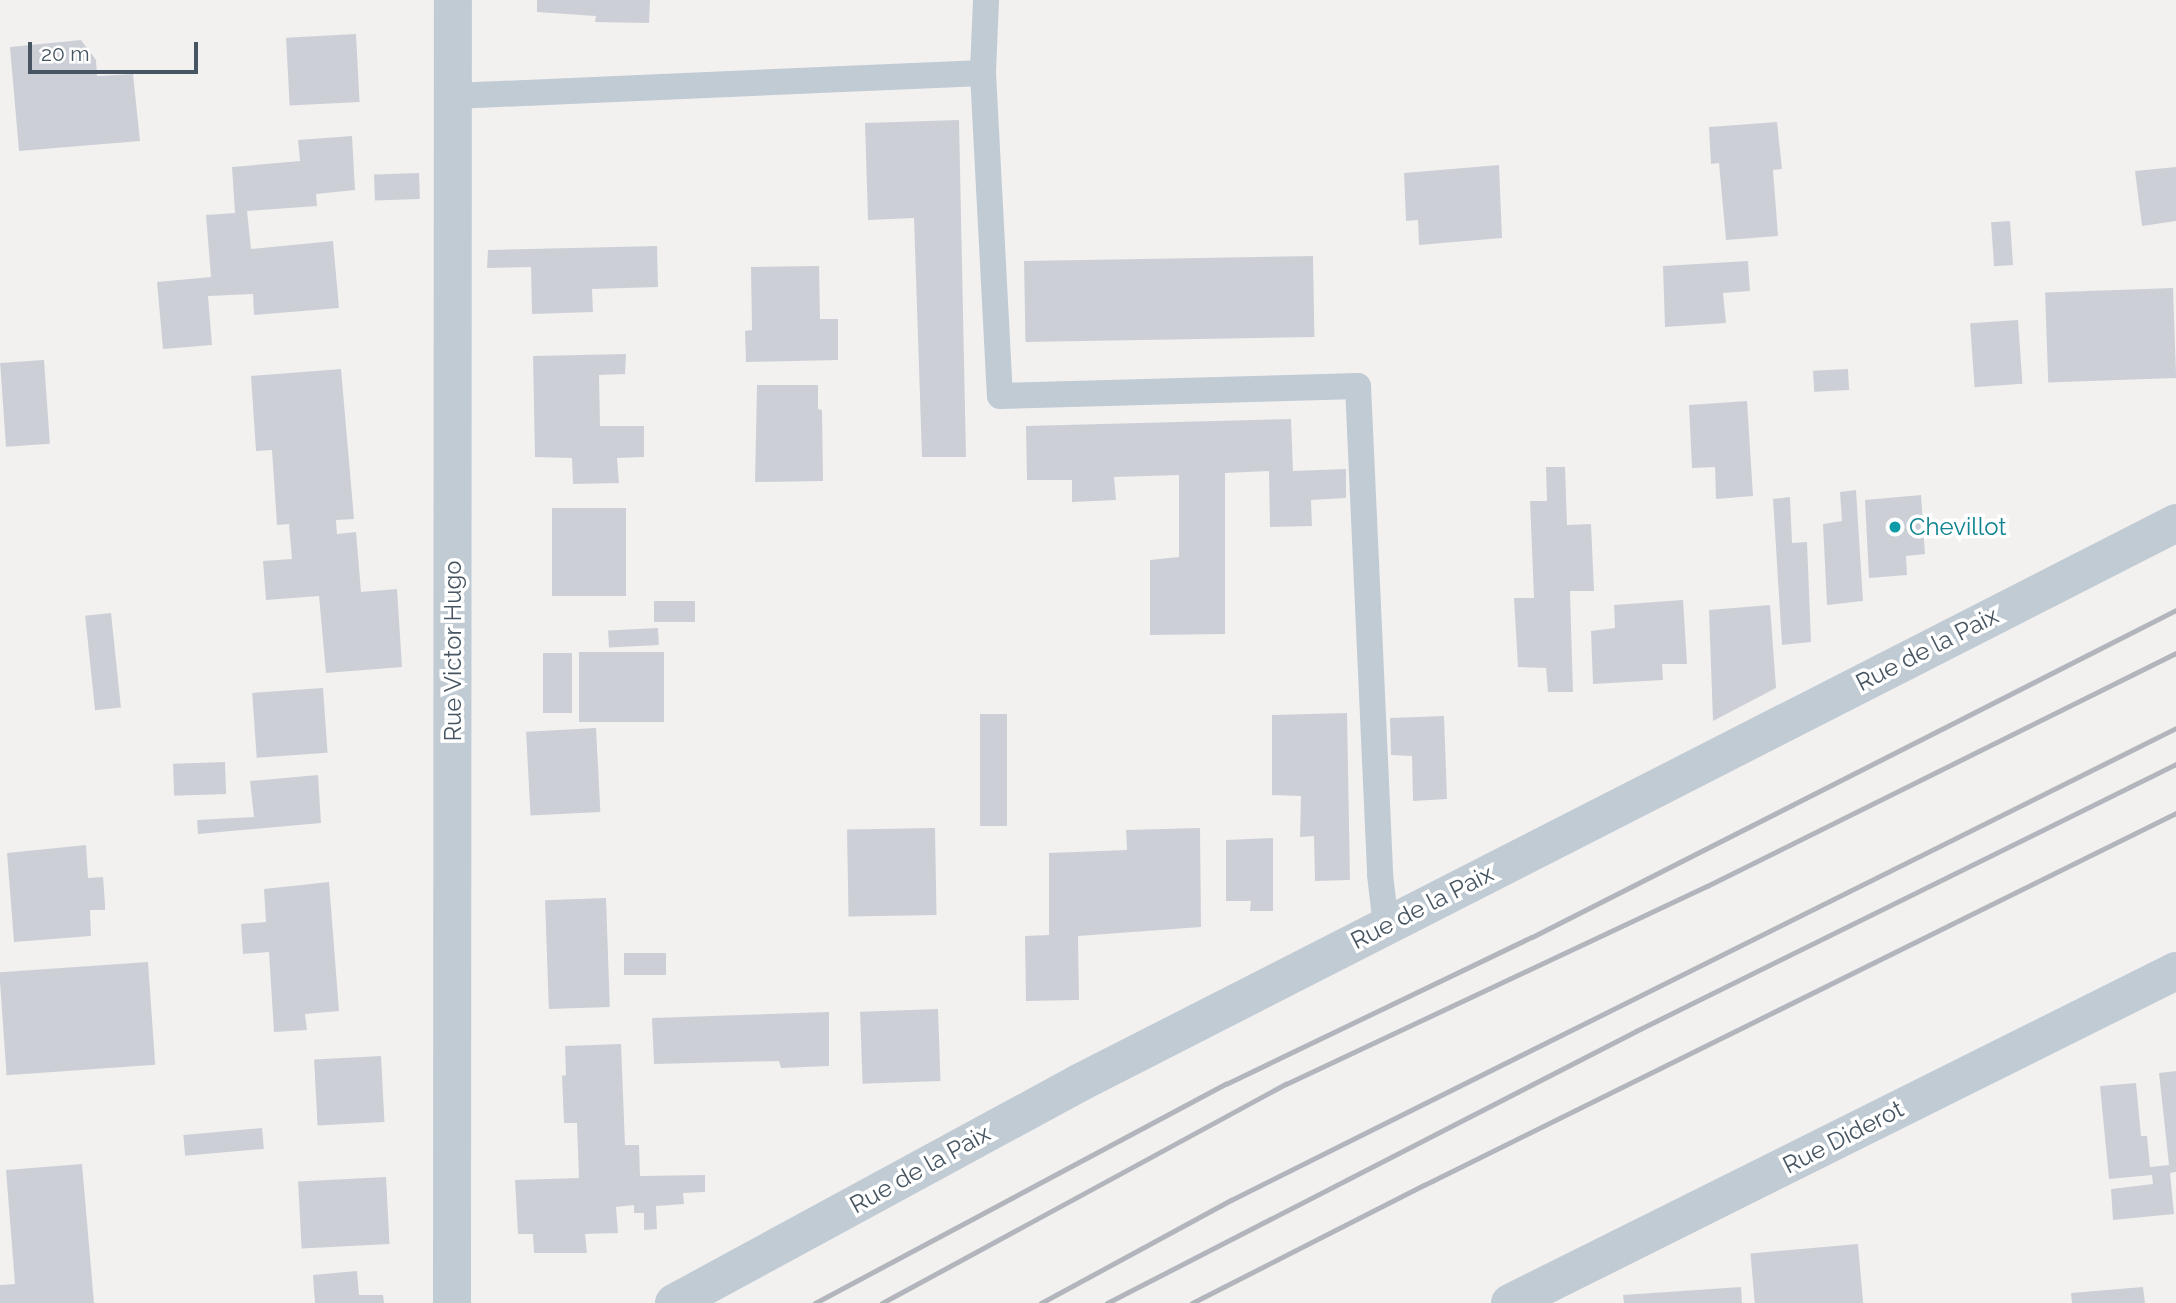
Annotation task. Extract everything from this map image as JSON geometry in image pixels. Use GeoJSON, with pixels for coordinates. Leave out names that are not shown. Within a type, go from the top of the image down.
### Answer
{"type":"FeatureCollection","features":[{"type":"Feature","properties":{"kind":"street","name":"Rue Victor Hugo"},"geometry":{"type":"LineString","coordinates":[[452,1303],[453,0]]}},
{"type":"Feature","properties":{"kind":"street","name":"Rue de la Paix"},"geometry":{"type":"LineString","coordinates":[[674,1303],[1079,1083],[2176,523]]}},
{"type":"Feature","properties":{"kind":"street","name":"Rue Diderot"},"geometry":{"type":"LineString","coordinates":[[1510,1303],[2176,971]]}},
{"type":"Feature","properties":{"kind":"lane"},"geometry":{"type":"LineString","coordinates":[[986,0],[983,73],[1000,396],[1358,387],[1380,875],[1386,925]]}},
{"type":"Feature","properties":{"kind":"lane"},"geometry":{"type":"LineString","coordinates":[[454,96],[983,73]]}},
{"type":"Feature","properties":{"kind":"building"},"geometry":{"type":"Polygon","coordinates":[[[537,0],[650,0],[649,23],[595,22],[596,16],[537,12],[537,0]]]}},
{"type":"Feature","properties":{"kind":"building"},"geometry":{"type":"Polygon","coordinates":[[[356,34],[360,102],[290,106],[286,38],[356,34]]]}},
{"type":"Feature","properties":{"kind":"building"},"geometry":{"type":"Polygon","coordinates":[[[81,40],[96,60],[97,76],[133,74],[140,141],[19,151],[10,47],[81,40]]]}},
{"type":"Feature","properties":{"kind":"building"},"geometry":{"type":"Polygon","coordinates":[[[959,120],[966,457],[922,457],[914,218],[868,220],[865,123],[959,120]]]}},
{"type":"Feature","properties":{"kind":"building"},"geometry":{"type":"Polygon","coordinates":[[[1777,122],[1782,169],[1773,170],[1778,236],[1726,240],[1719,163],[1711,164],[1709,127],[1777,122]]]}},
{"type":"Feature","properties":{"kind":"building"},"geometry":{"type":"Polygon","coordinates":[[[352,136],[355,190],[316,194],[317,206],[247,211],[251,249],[333,241],[339,308],[254,315],[253,294],[208,296],[212,345],[163,349],[157,282],[211,277],[206,215],[235,213],[232,167],[300,161],[298,140],[352,136]]]}},
{"type":"Feature","properties":{"kind":"building"},"geometry":{"type":"Polygon","coordinates":[[[1499,165],[1502,238],[1419,245],[1418,220],[1406,221],[1404,173],[1499,165]]]}},
{"type":"Feature","properties":{"kind":"building"},"geometry":{"type":"Polygon","coordinates":[[[2176,167],[2176,221],[2142,226],[2135,171],[2176,167]]]}},
{"type":"Feature","properties":{"kind":"building"},"geometry":{"type":"Polygon","coordinates":[[[419,173],[420,199],[375,201],[374,175],[419,173]]]}},
{"type":"Feature","properties":{"kind":"building"},"geometry":{"type":"Polygon","coordinates":[[[2010,221],[2013,265],[1994,266],[1991,222],[2010,221]]]}},
{"type":"Feature","properties":{"kind":"building"},"geometry":{"type":"Polygon","coordinates":[[[657,246],[658,287],[592,289],[593,312],[532,314],[531,267],[487,268],[488,250],[657,246]]]}},
{"type":"Feature","properties":{"kind":"building"},"geometry":{"type":"Polygon","coordinates":[[[1313,256],[1314,337],[1025,342],[1024,261],[1313,256]]]}},
{"type":"Feature","properties":{"kind":"building"},"geometry":{"type":"Polygon","coordinates":[[[1748,261],[1750,291],[1723,293],[1726,323],[1665,327],[1663,266],[1748,261]]]}},
{"type":"Feature","properties":{"kind":"building"},"geometry":{"type":"Polygon","coordinates":[[[819,266],[820,319],[838,319],[838,360],[746,362],[745,331],[752,330],[751,267],[819,266]]]}},
{"type":"Feature","properties":{"kind":"building"},"geometry":{"type":"Polygon","coordinates":[[[2173,288],[2176,378],[2048,382],[2045,292],[2173,288]]]}},
{"type":"Feature","properties":{"kind":"building"},"geometry":{"type":"Polygon","coordinates":[[[2018,320],[2022,384],[1975,387],[1970,323],[2018,320]]]}},
{"type":"Feature","properties":{"kind":"building"},"geometry":{"type":"Polygon","coordinates":[[[626,354],[625,374],[599,375],[600,426],[644,426],[644,457],[617,458],[619,483],[573,484],[572,458],[535,457],[533,356],[626,354]]]}},
{"type":"Feature","properties":{"kind":"building"},"geometry":{"type":"Polygon","coordinates":[[[44,360],[50,444],[6,447],[0,363],[44,360]]]}},
{"type":"Feature","properties":{"kind":"building"},"geometry":{"type":"Polygon","coordinates":[[[341,369],[354,519],[336,520],[337,534],[356,532],[361,592],[397,589],[402,667],[326,673],[319,596],[266,600],[263,561],[292,559],[289,524],[277,525],[272,450],[256,451],[251,376],[341,369]]]}},
{"type":"Feature","properties":{"kind":"building"},"geometry":{"type":"Polygon","coordinates":[[[1848,369],[1849,390],[1814,392],[1813,371],[1848,369]]]}},
{"type":"Feature","properties":{"kind":"building"},"geometry":{"type":"Polygon","coordinates":[[[757,385],[818,385],[818,409],[822,410],[823,481],[755,482],[757,385]]]}},
{"type":"Feature","properties":{"kind":"building"},"geometry":{"type":"Polygon","coordinates":[[[1747,401],[1753,496],[1716,499],[1715,467],[1692,468],[1689,405],[1747,401]]]}},
{"type":"Feature","properties":{"kind":"building"},"geometry":{"type":"Polygon","coordinates":[[[1291,419],[1293,471],[1346,469],[1346,498],[1311,500],[1312,526],[1270,527],[1269,471],[1225,473],[1225,634],[1150,635],[1150,560],[1179,557],[1179,475],[1114,477],[1116,500],[1072,502],[1072,480],[1027,480],[1026,426],[1291,419]]]}},
{"type":"Feature","properties":{"kind":"building"},"geometry":{"type":"Polygon","coordinates":[[[1546,467],[1565,467],[1567,525],[1591,524],[1594,591],[1570,591],[1573,692],[1548,692],[1546,668],[1518,667],[1514,598],[1534,598],[1530,501],[1547,501],[1546,467]]]}},
{"type":"Feature","properties":{"kind":"building"},"geometry":{"type":"Polygon","coordinates":[[[1856,490],[1863,601],[1827,605],[1823,524],[1842,521],[1840,492],[1856,490]]]}},
{"type":"Feature","properties":{"kind":"building","name":"Chevillot"},"geometry":{"type":"Polygon","coordinates":[[[1921,495],[1925,554],[1906,556],[1907,575],[1869,578],[1865,500],[1921,495]]]}},
{"type":"Feature","properties":{"kind":"building"},"geometry":{"type":"Polygon","coordinates":[[[1790,497],[1792,543],[1807,542],[1811,642],[1782,645],[1773,499],[1790,497]]]}},
{"type":"Feature","properties":{"kind":"building"},"geometry":{"type":"Polygon","coordinates":[[[552,508],[626,508],[626,596],[552,596],[552,508]]]}},
{"type":"Feature","properties":{"kind":"building"},"geometry":{"type":"Polygon","coordinates":[[[1683,600],[1687,664],[1662,664],[1663,680],[1593,684],[1591,631],[1615,628],[1614,605],[1683,600]]]}},
{"type":"Feature","properties":{"kind":"building"},"geometry":{"type":"Polygon","coordinates":[[[654,601],[695,601],[695,622],[654,622],[654,601]]]}},
{"type":"Feature","properties":{"kind":"building"},"geometry":{"type":"Polygon","coordinates":[[[1770,605],[1776,688],[1713,721],[1709,610],[1770,605]]]}},
{"type":"Feature","properties":{"kind":"building"},"geometry":{"type":"Polygon","coordinates":[[[111,613],[121,707],[95,710],[85,616],[111,613]]]}},
{"type":"Feature","properties":{"kind":"building"},"geometry":{"type":"Polygon","coordinates":[[[658,628],[659,645],[609,648],[608,631],[658,628]]]}},
{"type":"Feature","properties":{"kind":"building"},"geometry":{"type":"Polygon","coordinates":[[[579,652],[664,652],[664,722],[579,722],[579,652]]]}},
{"type":"Feature","properties":{"kind":"building"},"geometry":{"type":"Polygon","coordinates":[[[543,653],[572,653],[572,713],[543,713],[543,653]]]}},
{"type":"Feature","properties":{"kind":"building"},"geometry":{"type":"Polygon","coordinates":[[[323,688],[328,753],[257,758],[252,693],[323,688]]]}},
{"type":"Feature","properties":{"kind":"building"},"geometry":{"type":"Polygon","coordinates":[[[1347,713],[1350,880],[1315,881],[1314,836],[1300,837],[1301,796],[1272,795],[1272,715],[1347,713]]]}},
{"type":"Feature","properties":{"kind":"building"},"geometry":{"type":"Polygon","coordinates":[[[980,714],[1007,714],[1007,826],[980,826],[980,714]]]}},
{"type":"Feature","properties":{"kind":"building"},"geometry":{"type":"Polygon","coordinates":[[[1444,716],[1447,799],[1413,801],[1412,756],[1391,755],[1390,718],[1444,716]]]}},
{"type":"Feature","properties":{"kind":"building"},"geometry":{"type":"Polygon","coordinates":[[[596,728],[600,812],[530,816],[526,732],[596,728]]]}},
{"type":"Feature","properties":{"kind":"building"},"geometry":{"type":"Polygon","coordinates":[[[225,762],[226,794],[174,796],[173,764],[225,762]]]}},
{"type":"Feature","properties":{"kind":"building"},"geometry":{"type":"Polygon","coordinates":[[[318,775],[321,823],[198,834],[197,820],[254,817],[250,781],[318,775]]]}},
{"type":"Feature","properties":{"kind":"building"},"geometry":{"type":"Polygon","coordinates":[[[935,828],[937,915],[849,917],[847,830],[935,828]]]}},
{"type":"Feature","properties":{"kind":"building"},"geometry":{"type":"Polygon","coordinates":[[[1200,828],[1201,927],[1078,936],[1079,1000],[1026,1001],[1025,936],[1049,935],[1049,853],[1127,850],[1126,830],[1200,828]]]}},
{"type":"Feature","properties":{"kind":"building"},"geometry":{"type":"Polygon","coordinates":[[[1273,838],[1273,911],[1250,911],[1251,901],[1226,901],[1226,840],[1273,838]]]}},
{"type":"Feature","properties":{"kind":"building"},"geometry":{"type":"Polygon","coordinates":[[[86,845],[88,878],[103,877],[105,904],[105,910],[90,910],[91,936],[14,942],[7,853],[86,845]]]}},
{"type":"Feature","properties":{"kind":"building"},"geometry":{"type":"Polygon","coordinates":[[[329,882],[339,1011],[305,1014],[307,1030],[274,1032],[269,952],[243,954],[241,924],[266,922],[264,889],[329,882]]]}},
{"type":"Feature","properties":{"kind":"building"},"geometry":{"type":"Polygon","coordinates":[[[606,898],[610,1007],[549,1009],[545,900],[606,898]]]}},
{"type":"Feature","properties":{"kind":"building"},"geometry":{"type":"Polygon","coordinates":[[[624,953],[666,953],[666,975],[624,975],[624,953]]]}},
{"type":"Feature","properties":{"kind":"building"},"geometry":{"type":"Polygon","coordinates":[[[148,962],[155,1065],[7,1075],[0,972],[148,962]]]}},
{"type":"Feature","properties":{"kind":"building"},"geometry":{"type":"Polygon","coordinates":[[[938,1009],[941,1081],[863,1084],[860,1012],[938,1009]]]}},
{"type":"Feature","properties":{"kind":"building"},"geometry":{"type":"Polygon","coordinates":[[[829,1012],[829,1066],[781,1068],[779,1061],[654,1064],[652,1018],[829,1012]]]}},
{"type":"Feature","properties":{"kind":"building"},"geometry":{"type":"Polygon","coordinates":[[[621,1044],[625,1145],[639,1145],[640,1176],[705,1175],[705,1192],[683,1193],[684,1204],[656,1206],[657,1229],[644,1230],[644,1213],[634,1213],[634,1205],[616,1207],[618,1233],[585,1234],[587,1253],[534,1253],[533,1234],[518,1234],[515,1180],[579,1178],[577,1123],[564,1123],[562,1076],[566,1075],[565,1046],[621,1044]]]}},
{"type":"Feature","properties":{"kind":"building"},"geometry":{"type":"Polygon","coordinates":[[[381,1056],[384,1122],[318,1125],[314,1060],[381,1056]]]}},
{"type":"Feature","properties":{"kind":"building"},"geometry":{"type":"Polygon","coordinates":[[[2176,1071],[2176,1172],[2170,1173],[2174,1214],[2113,1220],[2111,1189],[2153,1184],[2152,1175],[2109,1179],[2100,1086],[2136,1083],[2141,1136],[2147,1136],[2150,1167],[2169,1165],[2159,1073],[2176,1071]]]}},
{"type":"Feature","properties":{"kind":"building"},"geometry":{"type":"Polygon","coordinates":[[[262,1128],[264,1149],[185,1156],[183,1135],[262,1128]]]}},
{"type":"Feature","properties":{"kind":"building"},"geometry":{"type":"Polygon","coordinates":[[[82,1164],[94,1303],[0,1303],[0,1285],[15,1284],[6,1170],[82,1164]]]}},
{"type":"Feature","properties":{"kind":"building"},"geometry":{"type":"Polygon","coordinates":[[[386,1177],[390,1244],[302,1249],[298,1182],[386,1177]]]}},
{"type":"Feature","properties":{"kind":"building"},"geometry":{"type":"Polygon","coordinates":[[[1858,1244],[1863,1303],[1755,1303],[1750,1253],[1858,1244]]]}},
{"type":"Feature","properties":{"kind":"building"},"geometry":{"type":"Polygon","coordinates":[[[357,1271],[359,1295],[383,1295],[384,1303],[315,1303],[313,1275],[357,1271]]]}},
{"type":"Feature","properties":{"kind":"building"},"geometry":{"type":"Polygon","coordinates":[[[1741,1287],[1742,1303],[1624,1303],[1623,1295],[1741,1287]]]}},
{"type":"Feature","properties":{"kind":"building"},"geometry":{"type":"Polygon","coordinates":[[[2143,1287],[2145,1303],[2072,1303],[2071,1293],[2143,1287]]]}},
{"type":"Feature","properties":{"kind":"railway"},"geometry":{"type":"LineString","coordinates":[[815,1303],[1226,1084],[1532,937],[2176,610]]}},
{"type":"Feature","properties":{"kind":"railway"},"geometry":{"type":"LineString","coordinates":[[882,1303],[1286,1084],[1707,886],[2176,653]]}},
{"type":"Feature","properties":{"kind":"railway"},"geometry":{"type":"LineString","coordinates":[[1041,1303],[1231,1200],[2176,728]]}},
{"type":"Feature","properties":{"kind":"railway"},"geometry":{"type":"LineString","coordinates":[[1107,1303],[1636,1031],[2176,764]]}},
{"type":"Feature","properties":{"kind":"railway"},"geometry":{"type":"LineString","coordinates":[[1192,1303],[1424,1185],[2176,813]]}},
{"type":"Feature","properties":{"kind":"place","name":"Chevillot"},"geometry":{"type":"Point","coordinates":[1895,527]}}]}
